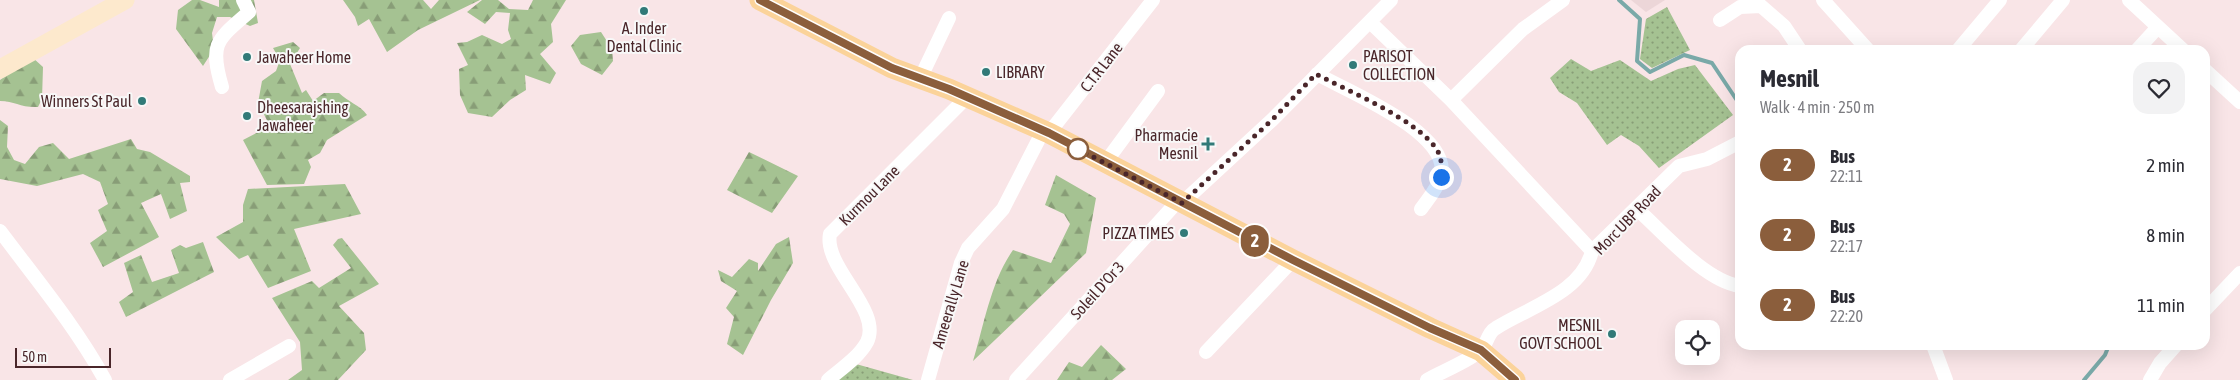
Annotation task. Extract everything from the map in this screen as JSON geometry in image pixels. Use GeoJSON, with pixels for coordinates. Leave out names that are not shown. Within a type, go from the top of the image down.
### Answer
{"type":"FeatureCollection","features":[{"type":"Feature","properties":{"kind":"main road"},"geometry":{"type":"LineString","coordinates":[[0,69],[125,0]]}},
{"type":"Feature","properties":{"kind":"main road"},"geometry":{"type":"LineString","coordinates":[[760,0],[892,68],[967,97],[1046,132],[1293,260],[1430,328],[1481,350],[1515,380]]}},
{"type":"Feature","properties":{"kind":"street"},"geometry":{"type":"LineString","coordinates":[[222,87],[215,63],[219,38],[249,12],[243,0]]}},
{"type":"Feature","properties":{"kind":"street","name":"C.T.R Lane"},"geometry":{"type":"LineString","coordinates":[[1046,132],[1153,0]]}},
{"type":"Feature","properties":{"kind":"street","name":"Soleil D'Or 3"},"geometry":{"type":"LineString","coordinates":[[1016,380],[1180,202],[1272,120],[1390,0]]}},
{"type":"Feature","properties":{"kind":"street"},"geometry":{"type":"LineString","coordinates":[[1450,100],[1523,29],[1563,0]]}},
{"type":"Feature","properties":{"kind":"street"},"geometry":{"type":"LineString","coordinates":[[1823,0],[1864,45]]}},
{"type":"Feature","properties":{"kind":"street"},"geometry":{"type":"LineString","coordinates":[[1962,45],[2000,0]]}},
{"type":"Feature","properties":{"kind":"street"},"geometry":{"type":"LineString","coordinates":[[2025,45],[2063,0]]}},
{"type":"Feature","properties":{"kind":"street"},"geometry":{"type":"LineString","coordinates":[[2129,0],[2178,45]]}},
{"type":"Feature","properties":{"kind":"street"},"geometry":{"type":"LineString","coordinates":[[1720,20],[1740,7],[1761,6],[1784,26],[1797,45]]}},
{"type":"Feature","properties":{"kind":"street"},"geometry":{"type":"LineString","coordinates":[[920,79],[949,18]]}},
{"type":"Feature","properties":{"kind":"street"},"geometry":{"type":"LineString","coordinates":[[1370,22],[1450,100],[1592,251]]}},
{"type":"Feature","properties":{"kind":"street"},"geometry":{"type":"LineString","coordinates":[[2142,45],[2158,27]]}},
{"type":"Feature","properties":{"kind":"street"},"geometry":{"type":"LineString","coordinates":[[1316,74],[1406,122],[1437,150],[1442,168],[1441,177],[1421,209]]}},
{"type":"Feature","properties":{"kind":"street"},"geometry":{"type":"LineString","coordinates":[[2210,75],[2240,102]]}},
{"type":"Feature","properties":{"kind":"street"},"geometry":{"type":"LineString","coordinates":[[1105,163],[1158,91]]}},
{"type":"Feature","properties":{"kind":"street","name":"Kurmou Lane"},"geometry":{"type":"LineString","coordinates":[[828,380],[867,343],[871,328],[850,283],[834,260],[828,243],[830,234],[967,97]]}},
{"type":"Feature","properties":{"kind":"street","name":"Ameerally Lane"},"geometry":{"type":"LineString","coordinates":[[928,380],[961,263],[968,248],[1003,209],[1046,132]]}},
{"type":"Feature","properties":{"kind":"street","name":"Morc UBP Road"},"geometry":{"type":"LineString","coordinates":[[1481,350],[1493,329],[1550,300],[1572,282],[1589,264],[1592,251],[1679,166],[1708,159],[1735,145]]}},
{"type":"Feature","properties":{"kind":"street"},"geometry":{"type":"LineString","coordinates":[[1637,209],[1704,270],[1735,285]]}},
{"type":"Feature","properties":{"kind":"street"},"geometry":{"type":"LineString","coordinates":[[0,231],[42,286],[105,380]]}},
{"type":"Feature","properties":{"kind":"street"},"geometry":{"type":"LineString","coordinates":[[1206,352],[1293,260]]}},
{"type":"Feature","properties":{"kind":"street"},"geometry":{"type":"LineString","coordinates":[[2210,305],[2240,273]]}},
{"type":"Feature","properties":{"kind":"street"},"geometry":{"type":"LineString","coordinates":[[230,380],[289,346]]}},
{"type":"Feature","properties":{"kind":"street"},"geometry":{"type":"LineString","coordinates":[[1427,380],[1481,350]]}},
{"type":"Feature","properties":{"kind":"street"},"geometry":{"type":"LineString","coordinates":[[1935,350],[1946,380]]}},
{"type":"Feature","properties":{"kind":"street"},"geometry":{"type":"LineString","coordinates":[[2150,380],[2160,363],[2172,350]]}},
{"type":"Feature","properties":{"kind":"shaded area"},"geometry":{"type":"Polygon","coordinates":[[[1631,0],[1665,0],[1646,12],[1631,0]]]}},
{"type":"Feature","properties":{"kind":"green space"},"geometry":{"type":"Polygon","coordinates":[[[192,0],[200,0],[219,7],[219,0],[254,0],[258,23],[250,26],[230,17],[217,17],[212,33],[214,49],[203,66],[176,29],[178,10],[192,0]]]}},
{"type":"Feature","properties":{"kind":"green space"},"geometry":{"type":"Polygon","coordinates":[[[343,0],[423,0],[431,9],[439,0],[480,0],[418,30],[387,52],[369,19],[358,26],[355,17],[343,0]]]}},
{"type":"Feature","properties":{"kind":"green space"},"geometry":{"type":"Polygon","coordinates":[[[482,0],[498,0],[509,9],[528,10],[533,0],[566,0],[551,24],[553,42],[540,54],[556,73],[550,84],[525,75],[526,90],[510,100],[492,117],[468,113],[460,95],[459,69],[468,65],[457,43],[467,42],[482,35],[502,44],[511,39],[508,30],[510,13],[496,12],[485,24],[467,12],[482,0]]]}},
{"type":"Feature","properties":{"kind":"green space"},"geometry":{"type":"Polygon","coordinates":[[[1667,7],[1690,50],[1652,68],[1640,59],[1646,19],[1667,7]]]}},
{"type":"Feature","properties":{"kind":"green space"},"geometry":{"type":"Polygon","coordinates":[[[601,32],[612,49],[613,61],[602,75],[581,64],[571,46],[580,35],[601,32]]]}},
{"type":"Feature","properties":{"kind":"green space"},"geometry":{"type":"Polygon","coordinates":[[[293,42],[300,48],[290,64],[302,93],[306,90],[313,101],[324,93],[339,93],[367,115],[327,140],[320,153],[308,160],[311,167],[304,184],[267,185],[243,140],[270,126],[258,103],[262,81],[276,71],[280,60],[273,48],[293,42]]]}},
{"type":"Feature","properties":{"kind":"green space"},"geometry":{"type":"Polygon","coordinates":[[[32,57],[43,67],[42,99],[38,107],[0,101],[0,80],[32,57]]]}},
{"type":"Feature","properties":{"kind":"green space"},"geometry":{"type":"Polygon","coordinates":[[[1571,59],[1591,71],[1620,60],[1651,81],[1678,69],[1695,65],[1733,115],[1659,168],[1639,146],[1621,135],[1607,145],[1577,103],[1559,92],[1550,78],[1571,59]]]}},
{"type":"Feature","properties":{"kind":"green space"},"geometry":{"type":"Polygon","coordinates":[[[0,120],[8,126],[7,147],[14,160],[25,164],[39,147],[53,143],[69,159],[131,139],[137,149],[150,152],[190,176],[190,182],[180,183],[187,211],[170,219],[161,194],[141,203],[159,237],[103,267],[90,243],[107,231],[98,210],[108,204],[100,182],[83,174],[37,186],[0,179],[0,120]]]}},
{"type":"Feature","properties":{"kind":"green space"},"geometry":{"type":"Polygon","coordinates":[[[749,152],[798,176],[772,213],[727,190],[749,152]]]}},
{"type":"Feature","properties":{"kind":"green space"},"geometry":{"type":"Polygon","coordinates":[[[1056,175],[1096,198],[1086,253],[973,361],[999,275],[1013,250],[1051,263],[1070,224],[1064,214],[1045,205],[1056,175]]]}},
{"type":"Feature","properties":{"kind":"green space"},"geometry":{"type":"Polygon","coordinates":[[[345,184],[361,214],[294,229],[311,271],[268,288],[248,255],[239,259],[216,237],[243,222],[243,205],[248,189],[345,184]]]}},
{"type":"Feature","properties":{"kind":"green space"},"geometry":{"type":"Polygon","coordinates":[[[789,237],[793,263],[771,300],[743,355],[727,344],[734,317],[726,308],[737,291],[721,281],[718,270],[732,277],[749,259],[758,263],[758,271],[776,244],[789,237]]]}},
{"type":"Feature","properties":{"kind":"green space"},"geometry":{"type":"Polygon","coordinates":[[[342,238],[379,284],[339,306],[364,333],[366,350],[338,380],[288,380],[302,370],[300,342],[272,298],[312,281],[319,288],[351,268],[333,245],[338,239],[342,238]]]}},
{"type":"Feature","properties":{"kind":"green space"},"geometry":{"type":"Polygon","coordinates":[[[203,242],[214,272],[126,317],[119,302],[133,292],[124,263],[141,255],[152,282],[179,273],[171,250],[180,245],[186,248],[203,242]]]}},
{"type":"Feature","properties":{"kind":"green space"},"geometry":{"type":"Polygon","coordinates":[[[1101,345],[1126,369],[1112,380],[1057,380],[1069,362],[1082,367],[1101,345]]]}},
{"type":"Feature","properties":{"kind":"green space"},"geometry":{"type":"Polygon","coordinates":[[[856,364],[913,380],[835,380],[856,364]]]}},
{"type":"Feature","properties":{"kind":"waterway"},"geometry":{"type":"LineString","coordinates":[[1619,0],[1640,19],[1637,61],[1650,72],[1684,55],[1712,63],[1735,98]]}},
{"type":"Feature","properties":{"kind":"waterway"},"geometry":{"type":"LineString","coordinates":[[2084,380],[2107,350]]}},
{"type":"Feature","properties":{"kind":"bus line","name":"2"},"geometry":{"type":"LineString","coordinates":[[760,0],[892,68],[949,89],[1049,133],[1293,260],[1430,328],[1481,350],[1515,380]]}},
{"type":"Feature","properties":{"kind":"place","name":"A. Inder Dental Clinic"},"geometry":{"type":"Point","coordinates":[644,11]}},
{"type":"Feature","properties":{"kind":"place","name":"Jawaheer Home"},"geometry":{"type":"Point","coordinates":[247,57]}},
{"type":"Feature","properties":{"kind":"place","name":"PARISOT COLLECTION"},"geometry":{"type":"Point","coordinates":[1353,65]}},
{"type":"Feature","properties":{"kind":"place","name":"LIBRARY"},"geometry":{"type":"Point","coordinates":[986,72]}},
{"type":"Feature","properties":{"kind":"place","name":"Winners St Paul"},"geometry":{"type":"Point","coordinates":[142,101]}},
{"type":"Feature","properties":{"kind":"place","name":"Dheesarajshing Jawaheer"},"geometry":{"type":"Point","coordinates":[247,116]}},
{"type":"Feature","properties":{"kind":"place","name":"Pharmacie Mesnil"},"geometry":{"type":"Point","coordinates":[1208,144]}},
{"type":"Feature","properties":{"kind":"place","name":"PIZZA TIMES"},"geometry":{"type":"Point","coordinates":[1184,233]}},
{"type":"Feature","properties":{"kind":"place","name":"MESNIL GOVT SCHOOL"},"geometry":{"type":"Point","coordinates":[1612,334]}},
{"type":"Feature","properties":{"kind":"route"},"geometry":{"type":"LineString","coordinates":[[1078,149],[1182,203],[1272,120],[1316,74],[1406,122],[1427,139],[1437,150],[1442,168],[1441,177]]}}]}
